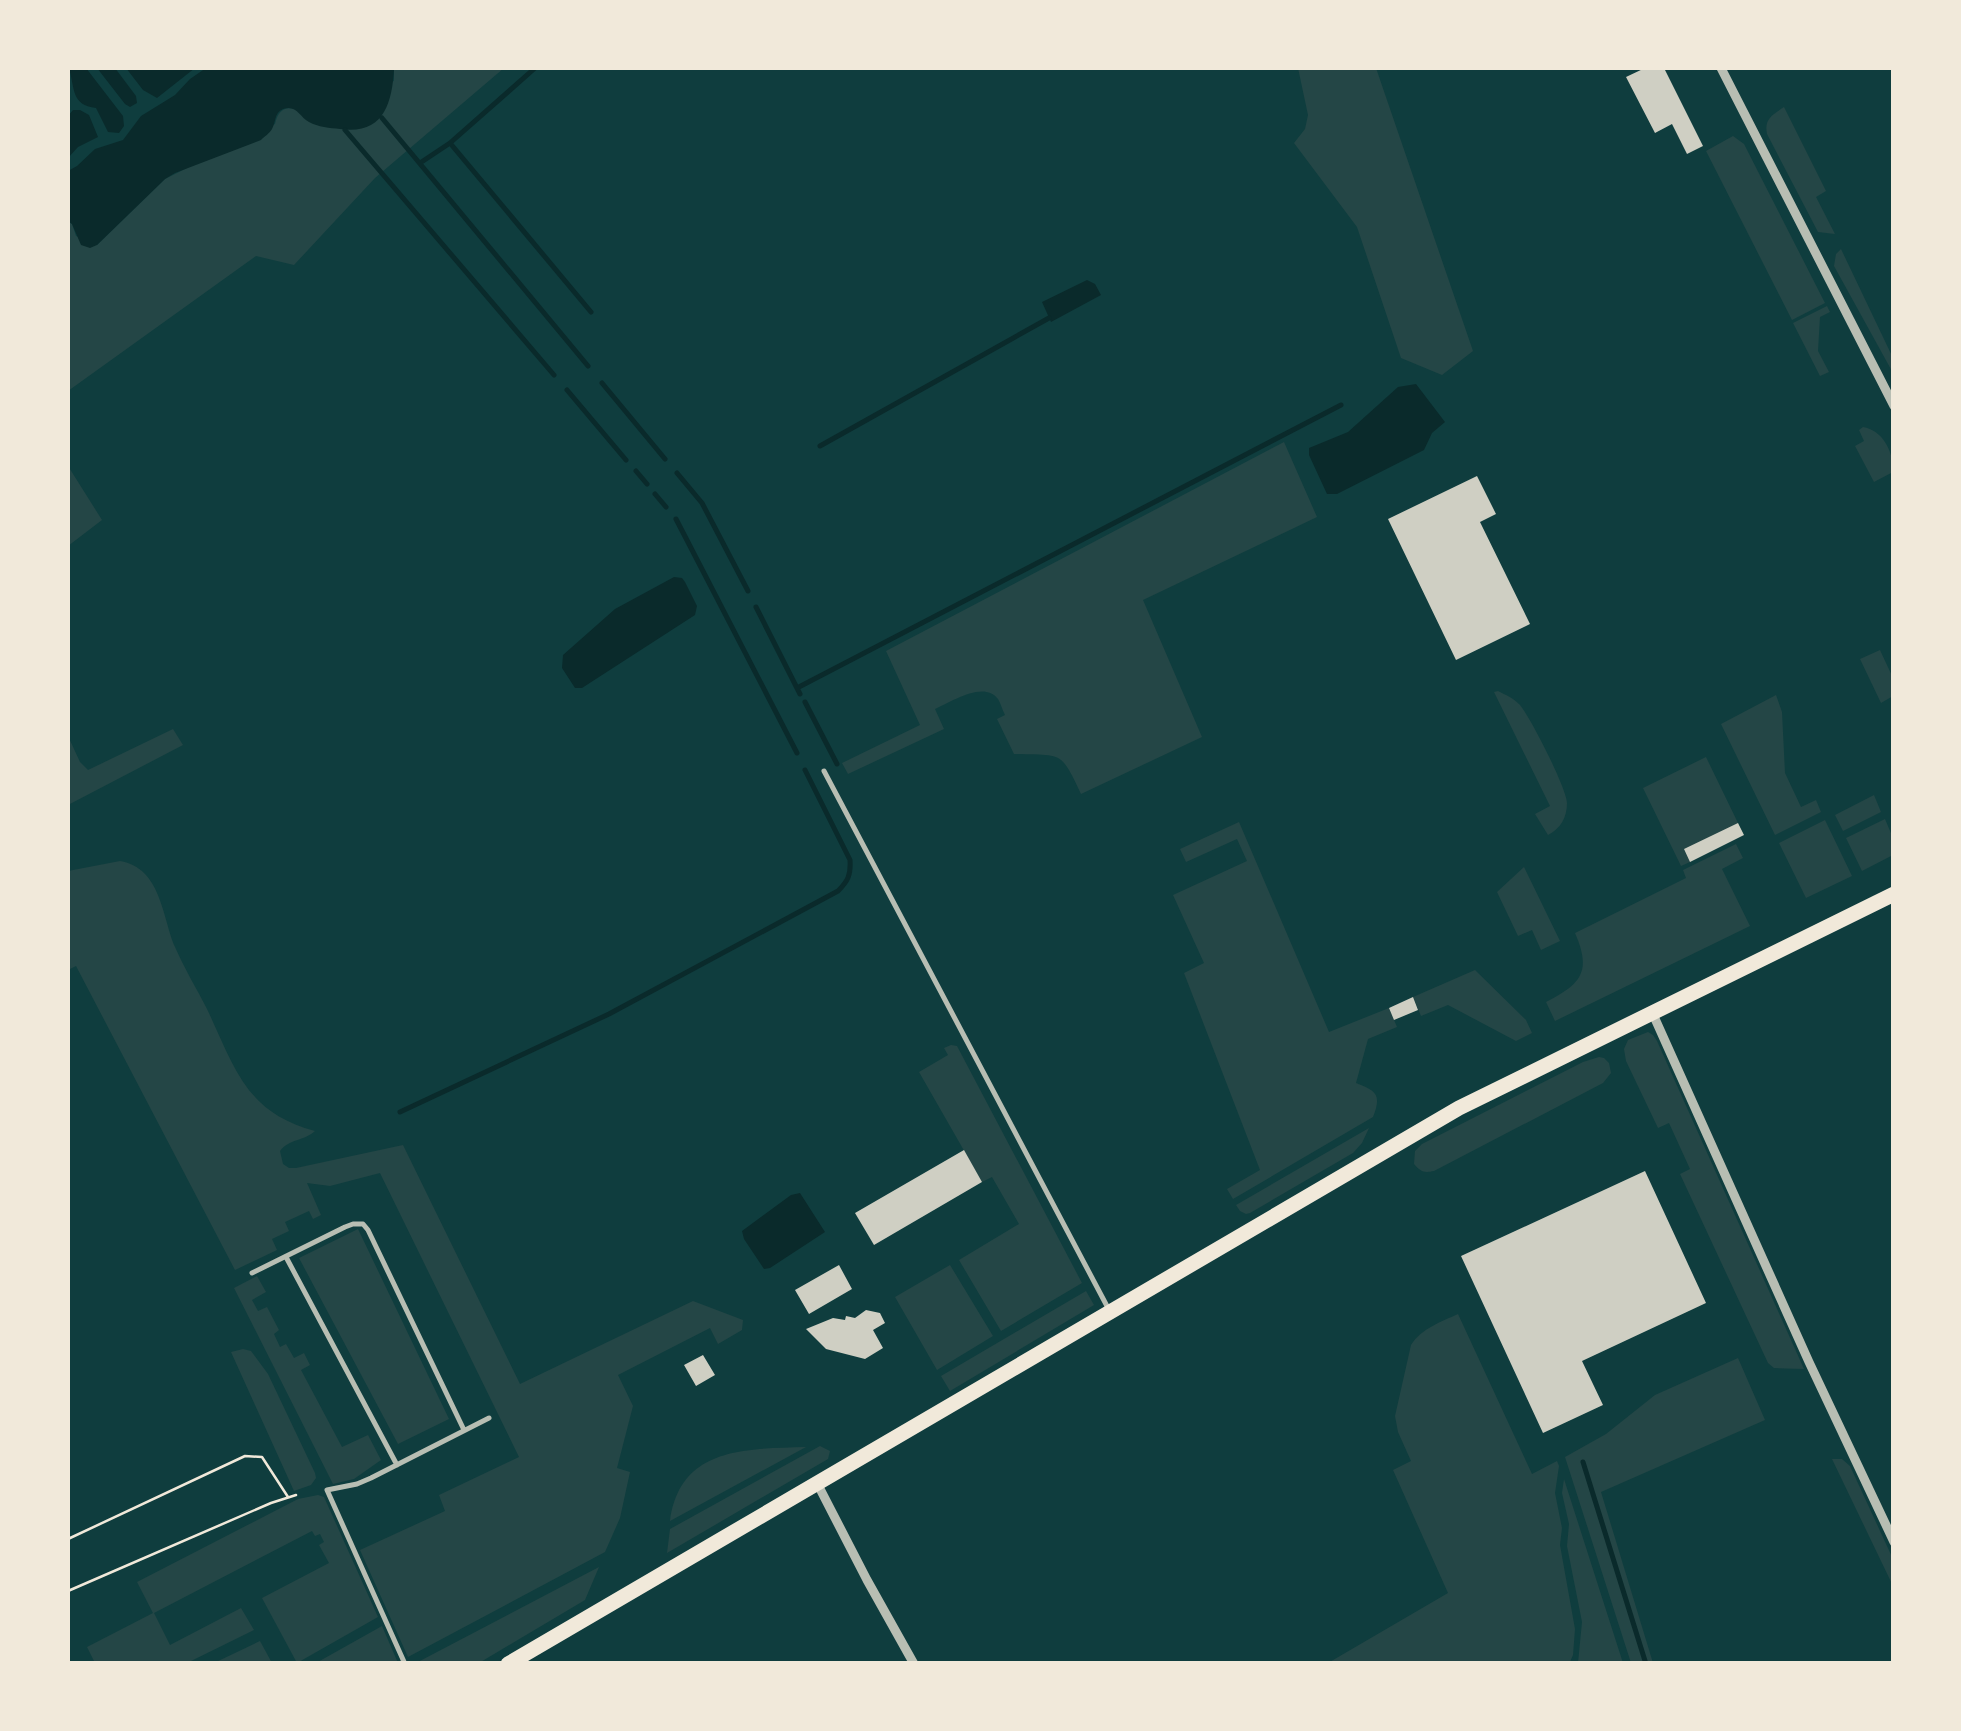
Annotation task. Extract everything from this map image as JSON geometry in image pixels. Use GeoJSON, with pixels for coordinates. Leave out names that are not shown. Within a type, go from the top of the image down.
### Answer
{"type":"FeatureCollection","features":[{"type":"Feature","properties":{"kind":"main road"},"geometry":{"type":"LineString","coordinates":[[508,1664],[1459,1108],[1894,894]]}},
{"type":"Feature","properties":{"kind":"street"},"geometry":{"type":"LineString","coordinates":[[1721,68],[1894,406]]}},
{"type":"Feature","properties":{"kind":"street"},"geometry":{"type":"LineString","coordinates":[[1652,1012],[1894,1542]]}},
{"type":"Feature","properties":{"kind":"street"},"geometry":{"type":"LineString","coordinates":[[816,1483],[914,1664]]}},
{"type":"Feature","properties":{"kind":"lane"},"geometry":{"type":"LineString","coordinates":[[824,771],[1110,1311]]}},
{"type":"Feature","properties":{"kind":"lane"},"geometry":{"type":"LineString","coordinates":[[252,1273],[345,1227],[363,1224],[464,1430]]}},
{"type":"Feature","properties":{"kind":"lane"},"geometry":{"type":"LineString","coordinates":[[286,1256],[397,1465]]}},
{"type":"Feature","properties":{"kind":"lane"},"geometry":{"type":"LineString","coordinates":[[405,1664],[327,1490],[357,1484],[488,1418]]}},
{"type":"Feature","properties":{"kind":"path"},"geometry":{"type":"LineString","coordinates":[[68,1539],[245,1456],[262,1457],[288,1497]]}},
{"type":"Feature","properties":{"kind":"path"},"geometry":{"type":"LineString","coordinates":[[68,1591],[296,1495]]}},
{"type":"Feature","properties":{"kind":"shaded area"},"geometry":{"type":"Polygon","coordinates":[[[69,68],[86,68],[123,116],[124,126],[119,133],[108,132],[96,108],[78,100],[69,68]]]}},
{"type":"Feature","properties":{"kind":"shaded area"},"geometry":{"type":"Polygon","coordinates":[[[97,68],[115,68],[137,103],[130,107],[125,104],[97,68]]]}},
{"type":"Feature","properties":{"kind":"shaded area"},"geometry":{"type":"Polygon","coordinates":[[[126,68],[195,68],[157,98],[143,90],[126,68]]]}},
{"type":"Feature","properties":{"kind":"shaded area"},"geometry":{"type":"Polygon","coordinates":[[[206,68],[394,69],[391,95],[375,122],[354,130],[328,128],[309,122],[291,108],[283,109],[261,140],[175,173],[97,245],[81,245],[68,221],[68,171],[95,149],[123,140],[141,116],[175,95],[206,68]]]}},
{"type":"Feature","properties":{"kind":"shaded area"},"geometry":{"type":"Polygon","coordinates":[[[394,68],[504,68],[375,178],[294,265],[256,256],[68,391],[68,221],[76,236],[97,245],[165,179],[275,124],[284,109],[300,112],[394,81],[394,68]]]}},
{"type":"Feature","properties":{"kind":"shaded area"},"geometry":{"type":"Polygon","coordinates":[[[1298,68],[1376,68],[1473,351],[1442,375],[1401,358],[1357,227],[1294,143],[1305,129],[1308,115],[1298,68]]]}},
{"type":"Feature","properties":{"kind":"shaded area"},"geometry":{"type":"Polygon","coordinates":[[[1784,107],[1826,191],[1816,197],[1835,234],[1818,232],[1767,134],[1768,121],[1784,107]]]}},
{"type":"Feature","properties":{"kind":"shaded area"},"geometry":{"type":"Polygon","coordinates":[[[73,110],[89,115],[98,137],[78,147],[68,158],[68,116],[73,110]]]}},
{"type":"Feature","properties":{"kind":"shaded area"},"geometry":{"type":"Polygon","coordinates":[[[1733,136],[1744,144],[1825,303],[1792,320],[1706,151],[1733,136]]]}},
{"type":"Feature","properties":{"kind":"shaded area"},"geometry":{"type":"Polygon","coordinates":[[[1841,249],[1893,358],[1893,373],[1834,266],[1841,249]]]}},
{"type":"Feature","properties":{"kind":"shaded area"},"geometry":{"type":"Polygon","coordinates":[[[1087,280],[1095,284],[1101,295],[1051,322],[1042,302],[1087,280]]]}},
{"type":"Feature","properties":{"kind":"shaded area"},"geometry":{"type":"Polygon","coordinates":[[[1827,306],[1830,312],[1820,317],[1818,351],[1829,372],[1820,376],[1793,323],[1827,306]]]}},
{"type":"Feature","properties":{"kind":"shaded area"},"geometry":{"type":"Polygon","coordinates":[[[1416,384],[1445,422],[1432,433],[1424,450],[1337,494],[1327,494],[1309,448],[1348,432],[1398,387],[1416,384]]]}},
{"type":"Feature","properties":{"kind":"shaded area"},"geometry":{"type":"Polygon","coordinates":[[[1863,427],[1882,438],[1892,457],[1893,472],[1874,482],[1855,446],[1864,441],[1859,430],[1863,427]]]}},
{"type":"Feature","properties":{"kind":"shaded area"},"geometry":{"type":"Polygon","coordinates":[[[1284,442],[1317,517],[1143,600],[1202,737],[1081,794],[1058,758],[1014,754],[997,719],[1005,715],[998,699],[976,692],[935,709],[944,729],[848,774],[842,763],[920,725],[886,651],[1284,442]]]}},
{"type":"Feature","properties":{"kind":"shaded area"},"geometry":{"type":"Polygon","coordinates":[[[68,466],[102,520],[68,546],[68,466]]]}},
{"type":"Feature","properties":{"kind":"shaded area"},"geometry":{"type":"Polygon","coordinates":[[[674,577],[685,582],[697,606],[695,615],[582,688],[575,688],[562,668],[563,655],[615,609],[674,577]]]}},
{"type":"Feature","properties":{"kind":"shaded area"},"geometry":{"type":"Polygon","coordinates":[[[1880,650],[1893,678],[1893,696],[1881,703],[1860,659],[1880,650]]]}},
{"type":"Feature","properties":{"kind":"shaded area"},"geometry":{"type":"Polygon","coordinates":[[[1494,692],[1524,711],[1565,795],[1564,818],[1548,835],[1535,814],[1550,806],[1494,692]]]}},
{"type":"Feature","properties":{"kind":"shaded area"},"geometry":{"type":"Polygon","coordinates":[[[1776,695],[1782,712],[1785,773],[1801,807],[1816,800],[1821,812],[1775,835],[1721,724],[1776,695]]]}},
{"type":"Feature","properties":{"kind":"shaded area"},"geometry":{"type":"Polygon","coordinates":[[[173,729],[183,745],[68,805],[68,736],[88,770],[173,729]]]}},
{"type":"Feature","properties":{"kind":"shaded area"},"geometry":{"type":"Polygon","coordinates":[[[1706,757],[1738,823],[1681,866],[1643,788],[1706,757]]]}},
{"type":"Feature","properties":{"kind":"shaded area"},"geometry":{"type":"Polygon","coordinates":[[[1874,795],[1881,812],[1843,831],[1835,815],[1874,795]]]}},
{"type":"Feature","properties":{"kind":"shaded area"},"geometry":{"type":"Polygon","coordinates":[[[1885,819],[1893,838],[1893,855],[1862,871],[1846,838],[1885,819]]]}},
{"type":"Feature","properties":{"kind":"shaded area"},"geometry":{"type":"Polygon","coordinates":[[[1825,820],[1852,876],[1806,898],[1779,843],[1825,820]]]}},
{"type":"Feature","properties":{"kind":"shaded area"},"geometry":{"type":"Polygon","coordinates":[[[1239,822],[1329,1032],[1389,1008],[1397,1027],[1368,1039],[1356,1083],[1377,1098],[1373,1117],[1233,1199],[1227,1189],[1260,1170],[1184,973],[1204,963],[1173,895],[1247,861],[1237,839],[1186,862],[1180,849],[1239,822]]]}},
{"type":"Feature","properties":{"kind":"shaded area"},"geometry":{"type":"Polygon","coordinates":[[[1736,844],[1743,858],[1722,869],[1750,926],[1555,1021],[1546,1002],[1575,983],[1583,967],[1575,933],[1686,878],[1683,870],[1736,844]]]}},
{"type":"Feature","properties":{"kind":"shaded area"},"geometry":{"type":"Polygon","coordinates":[[[120,861],[134,865],[152,883],[179,955],[245,1085],[273,1112],[315,1131],[280,1151],[283,1164],[296,1168],[403,1145],[520,1384],[693,1301],[743,1320],[742,1330],[718,1344],[710,1328],[618,1375],[633,1406],[617,1468],[630,1472],[620,1518],[605,1552],[408,1657],[360,1550],[445,1511],[439,1495],[519,1457],[380,1173],[330,1186],[307,1183],[321,1215],[313,1219],[309,1211],[285,1222],[289,1231],[272,1239],[277,1250],[235,1270],[76,966],[68,970],[68,871],[120,861]]]}},
{"type":"Feature","properties":{"kind":"shaded area"},"geometry":{"type":"Polygon","coordinates":[[[1524,867],[1560,941],[1541,950],[1532,930],[1518,936],[1497,892],[1524,867]]]}},
{"type":"Feature","properties":{"kind":"shaded area"},"geometry":{"type":"Polygon","coordinates":[[[1475,970],[1526,1020],[1532,1033],[1516,1041],[1448,1005],[1421,1016],[1413,997],[1475,970]]]}},
{"type":"Feature","properties":{"kind":"shaded area"},"geometry":{"type":"Polygon","coordinates":[[[1648,1032],[1657,1041],[1804,1369],[1774,1368],[1768,1363],[1680,1174],[1690,1169],[1669,1123],[1658,1128],[1626,1061],[1624,1049],[1628,1040],[1648,1032]]]}},
{"type":"Feature","properties":{"kind":"shaded area"},"geometry":{"type":"Polygon","coordinates":[[[957,1046],[1082,1283],[1001,1331],[959,1260],[1019,1224],[992,1177],[982,1182],[919,1072],[948,1055],[944,1048],[957,1046]]]}},
{"type":"Feature","properties":{"kind":"shaded area"},"geometry":{"type":"Polygon","coordinates":[[[1599,1057],[1609,1063],[1611,1073],[1603,1083],[1434,1171],[1423,1171],[1414,1164],[1415,1151],[1422,1144],[1599,1057]]]}},
{"type":"Feature","properties":{"kind":"shaded area"},"geometry":{"type":"Polygon","coordinates":[[[1369,1128],[1353,1153],[1250,1213],[1240,1211],[1236,1205],[1369,1128]]]}},
{"type":"Feature","properties":{"kind":"shaded area"},"geometry":{"type":"Polygon","coordinates":[[[800,1193],[825,1232],[764,1269],[742,1231],[791,1195],[800,1193]]]}},
{"type":"Feature","properties":{"kind":"shaded area"},"geometry":{"type":"Polygon","coordinates":[[[358,1229],[449,1419],[398,1444],[299,1258],[358,1229]]]}},
{"type":"Feature","properties":{"kind":"shaded area"},"geometry":{"type":"Polygon","coordinates":[[[950,1265],[993,1336],[937,1370],[895,1297],[950,1265]]]}},
{"type":"Feature","properties":{"kind":"shaded area"},"geometry":{"type":"Polygon","coordinates":[[[257,1276],[266,1292],[252,1300],[258,1311],[267,1307],[279,1330],[274,1334],[280,1347],[286,1344],[294,1358],[304,1353],[310,1365],[301,1370],[342,1447],[368,1435],[381,1460],[354,1479],[333,1484],[234,1288],[257,1276]]]}},
{"type":"Feature","properties":{"kind":"shaded area"},"geometry":{"type":"Polygon","coordinates":[[[1086,1291],[1094,1305],[950,1391],[941,1376],[1086,1291]]]}},
{"type":"Feature","properties":{"kind":"shaded area"},"geometry":{"type":"Polygon","coordinates":[[[1458,1314],[1532,1474],[1557,1461],[1559,1466],[1555,1493],[1575,1629],[1573,1655],[1569,1664],[1328,1663],[1448,1593],[1393,1470],[1411,1461],[1395,1416],[1411,1345],[1426,1330],[1458,1314]]]}},
{"type":"Feature","properties":{"kind":"shaded area"},"geometry":{"type":"Polygon","coordinates":[[[251,1351],[268,1374],[315,1473],[311,1485],[294,1491],[231,1352],[251,1351]]]}},
{"type":"Feature","properties":{"kind":"shaded area"},"geometry":{"type":"Polygon","coordinates":[[[1738,1358],[1765,1420],[1601,1492],[1653,1663],[1631,1663],[1565,1457],[1606,1434],[1655,1395],[1738,1358]]]}},
{"type":"Feature","properties":{"kind":"shaded area"},"geometry":{"type":"Polygon","coordinates":[[[820,1446],[830,1451],[828,1459],[667,1553],[670,1529],[820,1446]]]}},
{"type":"Feature","properties":{"kind":"shaded area"},"geometry":{"type":"Polygon","coordinates":[[[806,1447],[670,1521],[676,1496],[687,1478],[702,1465],[740,1452],[806,1447]]]}},
{"type":"Feature","properties":{"kind":"shaded area"},"geometry":{"type":"Polygon","coordinates":[[[1832,1459],[1842,1459],[1850,1466],[1893,1559],[1893,1586],[1832,1459]]]}},
{"type":"Feature","properties":{"kind":"shaded area"},"geometry":{"type":"Polygon","coordinates":[[[1564,1479],[1623,1663],[1578,1663],[1582,1622],[1567,1546],[1564,1479]]]}},
{"type":"Feature","properties":{"kind":"shaded area"},"geometry":{"type":"Polygon","coordinates":[[[324,1497],[378,1617],[297,1663],[262,1598],[329,1563],[319,1545],[324,1542],[320,1534],[315,1536],[312,1531],[154,1613],[170,1645],[241,1608],[254,1630],[187,1663],[95,1663],[87,1647],[153,1613],[137,1582],[298,1499],[324,1497]]]}},
{"type":"Feature","properties":{"kind":"shaded area"},"geometry":{"type":"Polygon","coordinates":[[[599,1567],[585,1600],[479,1663],[416,1663],[599,1567]]]}},
{"type":"Feature","properties":{"kind":"shaded area"},"geometry":{"type":"Polygon","coordinates":[[[382,1626],[398,1663],[316,1663],[382,1626]]]}},
{"type":"Feature","properties":{"kind":"shaded area"},"geometry":{"type":"Polygon","coordinates":[[[260,1641],[272,1663],[214,1663],[260,1641]]]}},
{"type":"Feature","properties":{"kind":"building"},"geometry":{"type":"Polygon","coordinates":[[[1645,68],[1664,68],[1703,146],[1687,154],[1672,124],[1655,133],[1626,77],[1645,68]]]}},
{"type":"Feature","properties":{"kind":"building"},"geometry":{"type":"Polygon","coordinates":[[[1477,476],[1496,514],[1480,522],[1530,624],[1456,660],[1388,519],[1477,476]]]}},
{"type":"Feature","properties":{"kind":"building"},"geometry":{"type":"Polygon","coordinates":[[[1738,823],[1744,835],[1690,862],[1684,849],[1738,823]]]}},
{"type":"Feature","properties":{"kind":"building"},"geometry":{"type":"Polygon","coordinates":[[[1413,997],[1418,1010],[1394,1020],[1389,1008],[1413,997]]]}},
{"type":"Feature","properties":{"kind":"building"},"geometry":{"type":"Polygon","coordinates":[[[964,1150],[982,1182],[874,1245],[855,1213],[964,1150]]]}},
{"type":"Feature","properties":{"kind":"building"},"geometry":{"type":"Polygon","coordinates":[[[1645,1171],[1706,1303],[1582,1361],[1603,1405],[1543,1433],[1461,1256],[1645,1171]]]}},
{"type":"Feature","properties":{"kind":"building"},"geometry":{"type":"Polygon","coordinates":[[[839,1265],[852,1289],[809,1314],[795,1290],[839,1265]]]}},
{"type":"Feature","properties":{"kind":"building"},"geometry":{"type":"Polygon","coordinates":[[[866,1310],[880,1313],[885,1323],[873,1330],[883,1348],[865,1359],[826,1349],[806,1329],[833,1318],[855,1318],[866,1310]]]}},
{"type":"Feature","properties":{"kind":"building"},"geometry":{"type":"Polygon","coordinates":[[[703,1355],[715,1375],[696,1386],[684,1365],[703,1355]]]}},
{"type":"Feature","properties":{"kind":"waterway"},"geometry":{"type":"LineString","coordinates":[[420,163],[450,143],[535,68]]}},
{"type":"Feature","properties":{"kind":"waterway"},"geometry":{"type":"LineString","coordinates":[[382,118],[588,366]]}},
{"type":"Feature","properties":{"kind":"waterway"},"geometry":{"type":"LineString","coordinates":[[345,130],[554,375]]}},
{"type":"Feature","properties":{"kind":"waterway"},"geometry":{"type":"LineString","coordinates":[[450,143],[591,312]]}},
{"type":"Feature","properties":{"kind":"waterway"},"geometry":{"type":"LineString","coordinates":[[820,446],[1049,318]]}},
{"type":"Feature","properties":{"kind":"waterway"},"geometry":{"type":"LineString","coordinates":[[602,383],[665,459]]}},
{"type":"Feature","properties":{"kind":"waterway"},"geometry":{"type":"LineString","coordinates":[[567,390],[626,460]]}},
{"type":"Feature","properties":{"kind":"waterway"},"geometry":{"type":"LineString","coordinates":[[797,688],[1341,405]]}},
{"type":"Feature","properties":{"kind":"waterway"},"geometry":{"type":"LineString","coordinates":[[636,471],[647,484]]}},
{"type":"Feature","properties":{"kind":"waterway"},"geometry":{"type":"LineString","coordinates":[[677,473],[702,503],[748,591]]}},
{"type":"Feature","properties":{"kind":"waterway"},"geometry":{"type":"LineString","coordinates":[[655,494],[666,507]]}},
{"type":"Feature","properties":{"kind":"waterway"},"geometry":{"type":"LineString","coordinates":[[676,519],[797,753]]}},
{"type":"Feature","properties":{"kind":"waterway"},"geometry":{"type":"LineString","coordinates":[[756,607],[800,694]]}},
{"type":"Feature","properties":{"kind":"waterway"},"geometry":{"type":"LineString","coordinates":[[805,702],[837,764]]}},
{"type":"Feature","properties":{"kind":"waterway"},"geometry":{"type":"LineString","coordinates":[[400,1112],[609,1014],[838,891],[848,877],[850,860],[805,770]]}},
{"type":"Feature","properties":{"kind":"waterway"},"geometry":{"type":"LineString","coordinates":[[1583,1462],[1646,1664]]}}]}
